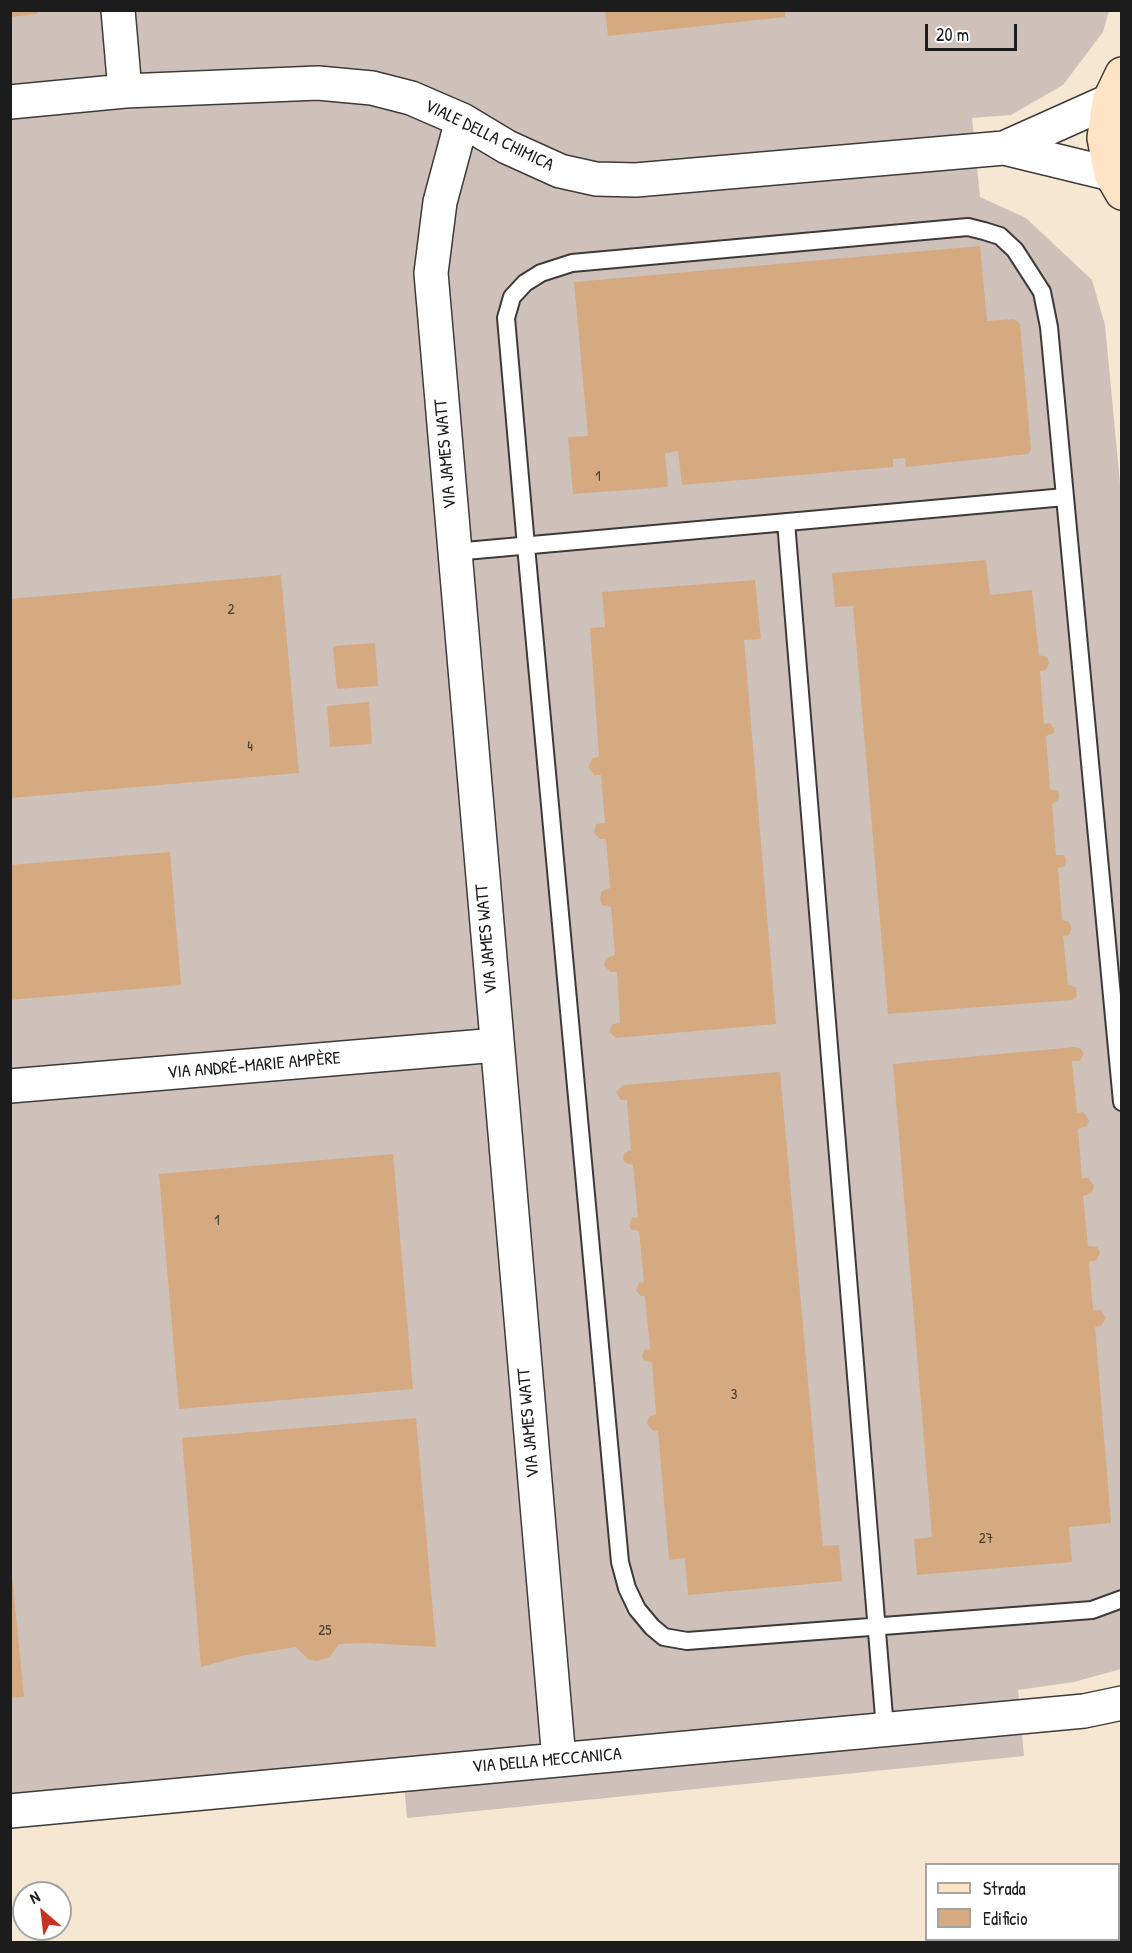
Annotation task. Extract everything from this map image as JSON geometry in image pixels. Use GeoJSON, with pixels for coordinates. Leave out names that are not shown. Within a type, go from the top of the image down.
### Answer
{"type":"FeatureCollection","features":[{"type":"Feature","properties":{"kind":"street"},"geometry":{"type":"LineString","coordinates":[[118,10],[125,91]]}},
{"type":"Feature","properties":{"kind":"street","name":"VIALE DELLA CHIMICA"},"geometry":{"type":"LineString","coordinates":[[10,102],[125,91],[318,83],[372,88],[411,98],[462,120],[507,147],[560,171],[596,179],[636,180],[1004,148],[1116,184]]}},
{"type":"Feature","properties":{"kind":"street"},"geometry":{"type":"LineString","coordinates":[[1115,88],[1104,138],[1116,184]]}},
{"type":"Feature","properties":{"kind":"street","name":"VIALE DELLA CHIMICA"},"geometry":{"type":"LineString","coordinates":[[1004,148],[1115,88]]}},
{"type":"Feature","properties":{"kind":"street","name":"VIA JAMES WATT"},"geometry":{"type":"LineString","coordinates":[[462,120],[440,202],[431,273],[559,1760]]}},
{"type":"Feature","properties":{"kind":"street","name":"VIA ANDRÉ-MARIE AMPÈRE"},"geometry":{"type":"LineString","coordinates":[[10,1086],[496,1045]]}},
{"type":"Feature","properties":{"kind":"street","name":"VIA DELLA MECCANICA"},"geometry":{"type":"LineString","coordinates":[[10,1812],[1084,1711],[1122,1701]]}},
{"type":"Feature","properties":{"kind":"street","name":"VIA DELLA MECCANICA"},"geometry":{"type":"LineString","coordinates":[[1084,1711],[1122,1721]]}},
{"type":"Feature","properties":{"kind":"lane"},"geometry":{"type":"LineString","coordinates":[[1122,1102],[1049,327],[1042,292],[1015,250],[1000,236],[968,227],[572,263],[541,273],[525,283],[512,297],[506,318],[620,1562],[627,1588],[638,1609],[652,1627],[664,1637],[687,1641],[1092,1610],[1122,1599]]}},
{"type":"Feature","properties":{"kind":"lane"},"geometry":{"type":"LineString","coordinates":[[454,552],[1065,497]]}},
{"type":"Feature","properties":{"kind":"lane"},"geometry":{"type":"LineString","coordinates":[[786,522],[885,1729]]}},
{"type":"Feature","properties":{"kind":"shaded area"},"geometry":{"type":"Polygon","coordinates":[[[11,11],[1109,11],[1103,32],[1063,85],[1011,115],[972,118],[980,197],[1026,218],[1092,280],[1105,325],[1121,494],[1121,1669],[1074,1682],[1018,1690],[1024,1756],[407,1818],[404,1782],[11,1814],[11,11]]]}},
{"type":"Feature","properties":{"kind":"building"},"geometry":{"type":"Polygon","coordinates":[[[10,10],[37,10],[37,14],[10,17],[10,10]]]}},
{"type":"Feature","properties":{"kind":"building"},"geometry":{"type":"Polygon","coordinates":[[[605,10],[785,10],[785,17],[608,36],[605,10]]]}},
{"type":"Feature","properties":{"kind":"building"},"geometry":{"type":"Polygon","coordinates":[[[980,246],[987,321],[1014,319],[1020,324],[1031,450],[1028,454],[906,467],[905,458],[893,459],[893,467],[682,485],[678,451],[665,453],[668,487],[573,494],[568,437],[588,436],[574,282],[980,246]]]}},
{"type":"Feature","properties":{"kind":"building"},"geometry":{"type":"Polygon","coordinates":[[[986,560],[990,595],[1032,590],[1039,655],[1047,657],[1049,663],[1046,670],[1040,671],[1044,724],[1050,723],[1054,729],[1054,733],[1046,736],[1050,789],[1058,791],[1059,796],[1058,800],[1052,804],[1056,855],[1064,855],[1066,860],[1065,866],[1058,868],[1062,920],[1068,921],[1072,928],[1069,935],[1063,936],[1068,985],[1076,987],[1077,996],[1072,1000],[888,1014],[853,606],[835,607],[832,573],[986,560]]]}},
{"type":"Feature","properties":{"kind":"building"},"geometry":{"type":"Polygon","coordinates":[[[281,575],[299,773],[10,798],[10,599],[281,575]]]}},
{"type":"Feature","properties":{"kind":"building"},"geometry":{"type":"Polygon","coordinates":[[[755,580],[761,639],[744,640],[776,1024],[616,1038],[609,1031],[613,1024],[620,1023],[617,972],[610,972],[604,965],[606,958],[615,955],[611,907],[602,905],[600,899],[601,892],[610,888],[606,839],[600,839],[594,833],[596,824],[605,823],[601,775],[594,775],[588,767],[593,758],[599,757],[590,628],[605,627],[602,592],[755,580]]]}},
{"type":"Feature","properties":{"kind":"building"},"geometry":{"type":"Polygon","coordinates":[[[375,643],[378,686],[337,689],[333,646],[375,643]]]}},
{"type":"Feature","properties":{"kind":"building"},"geometry":{"type":"Polygon","coordinates":[[[369,702],[372,744],[330,747],[327,706],[369,702]]]}},
{"type":"Feature","properties":{"kind":"building"},"geometry":{"type":"Polygon","coordinates":[[[170,852],[181,985],[10,1000],[10,865],[170,852]]]}},
{"type":"Feature","properties":{"kind":"building"},"geometry":{"type":"Polygon","coordinates":[[[1075,1047],[1081,1049],[1084,1054],[1080,1061],[1072,1061],[1077,1113],[1083,1112],[1089,1120],[1087,1126],[1078,1129],[1082,1178],[1088,1178],[1094,1186],[1092,1193],[1083,1196],[1088,1246],[1097,1247],[1100,1252],[1097,1260],[1089,1262],[1093,1310],[1100,1310],[1106,1318],[1101,1326],[1095,1327],[1111,1523],[1069,1527],[1072,1562],[917,1575],[914,1539],[932,1537],[893,1064],[1075,1047]]]}},
{"type":"Feature","properties":{"kind":"building"},"geometry":{"type":"Polygon","coordinates":[[[780,1072],[823,1546],[839,1545],[842,1581],[688,1595],[685,1558],[669,1560],[658,1431],[652,1430],[647,1423],[649,1417],[656,1414],[652,1362],[644,1361],[642,1357],[644,1350],[650,1349],[645,1296],[641,1296],[636,1290],[639,1283],[644,1282],[639,1231],[632,1230],[629,1226],[632,1218],[638,1217],[633,1165],[625,1163],[623,1158],[624,1153],[631,1150],[627,1100],[621,1100],[616,1092],[623,1085],[780,1072]]]}},
{"type":"Feature","properties":{"kind":"building"},"geometry":{"type":"Polygon","coordinates":[[[393,1154],[413,1389],[179,1409],[159,1174],[393,1154]]]}},
{"type":"Feature","properties":{"kind":"building"},"geometry":{"type":"Polygon","coordinates":[[[416,1418],[436,1647],[367,1643],[339,1644],[330,1657],[317,1661],[308,1659],[296,1647],[241,1656],[201,1667],[182,1438],[416,1418]]]}},
{"type":"Feature","properties":{"kind":"building"},"geometry":{"type":"Polygon","coordinates":[[[10,1556],[24,1697],[10,1698],[10,1556]]]}}]}
